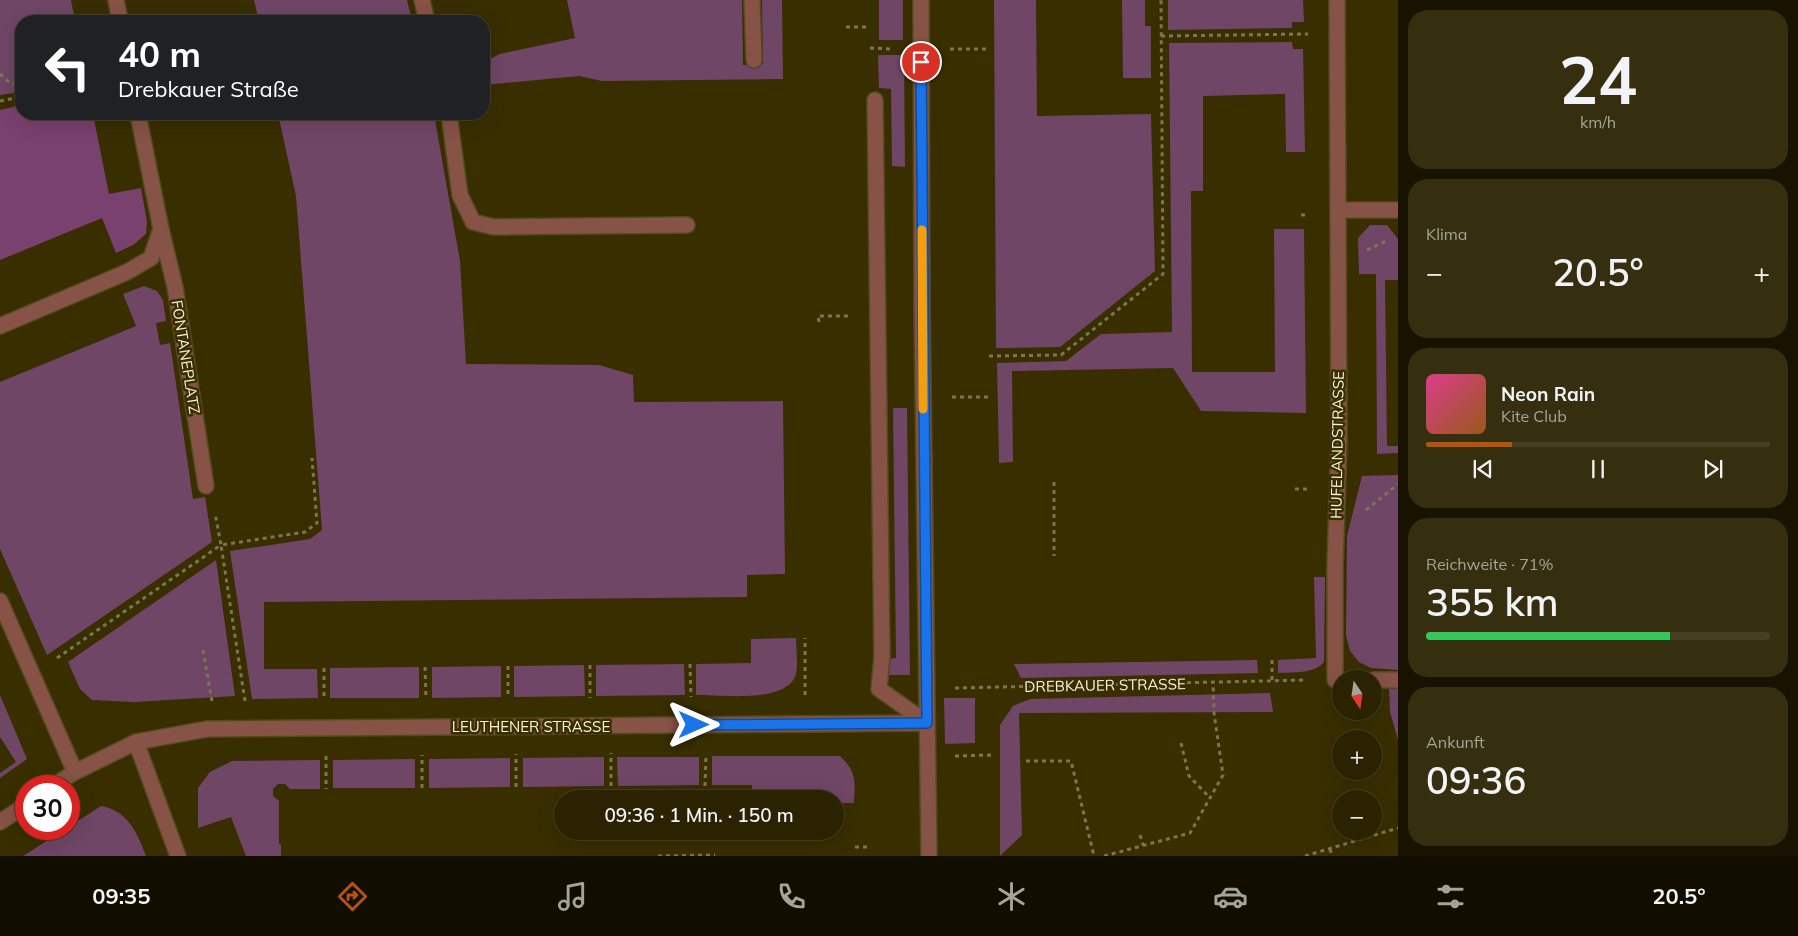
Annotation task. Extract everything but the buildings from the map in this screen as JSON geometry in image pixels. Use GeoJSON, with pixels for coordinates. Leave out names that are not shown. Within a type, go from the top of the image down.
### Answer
{"type":"FeatureCollection","features":[{"type":"Feature","properties":{"kind":"street"},"geometry":{"type":"LineString","coordinates":[[116,0],[119,15]]}},
{"type":"Feature","properties":{"kind":"street"},"geometry":{"type":"LineString","coordinates":[[422,0],[426,15]]}},
{"type":"Feature","properties":{"kind":"street"},"geometry":{"type":"LineString","coordinates":[[752,0],[754,60]]}},
{"type":"Feature","properties":{"kind":"street"},"geometry":{"type":"LineString","coordinates":[[921,0],[922,306],[929,856]]}},
{"type":"Feature","properties":{"kind":"street","name":"HUFELANDSTRASSE"},"geometry":{"type":"LineString","coordinates":[[1338,0],[1339,467],[1335,556],[1338,670]]}},
{"type":"Feature","properties":{"kind":"street"},"geometry":{"type":"LineString","coordinates":[[875,100],[882,656],[879,689],[927,723]]}},
{"type":"Feature","properties":{"kind":"street","name":"FONTANEPLATZ"},"geometry":{"type":"LineString","coordinates":[[139,120],[161,229],[175,287],[206,486]]}},
{"type":"Feature","properties":{"kind":"street"},"geometry":{"type":"LineString","coordinates":[[450,120],[460,195],[473,222],[494,227],[687,225]]}},
{"type":"Feature","properties":{"kind":"street"},"geometry":{"type":"LineString","coordinates":[[1339,210],[1398,210]]}},
{"type":"Feature","properties":{"kind":"street"},"geometry":{"type":"LineString","coordinates":[[0,326],[127,272],[151,258],[161,229]]}},
{"type":"Feature","properties":{"kind":"street"},"geometry":{"type":"LineString","coordinates":[[0,601],[75,772]]}},
{"type":"Feature","properties":{"kind":"street"},"geometry":{"type":"LineString","coordinates":[[1382,680],[1398,680]]}},
{"type":"Feature","properties":{"kind":"street","name":"LEUTHENER STRASSE"},"geometry":{"type":"LineString","coordinates":[[70,775],[136,742],[207,729],[927,723]]}},
{"type":"Feature","properties":{"kind":"street"},"geometry":{"type":"LineString","coordinates":[[136,742],[178,856]]}},
{"type":"Feature","properties":{"kind":"street"},"geometry":{"type":"LineString","coordinates":[[0,822],[15,812]]}},
{"type":"Feature","properties":{"kind":"path"},"geometry":{"type":"LineString","coordinates":[[988,356],[1061,355],[1163,274],[1161,0]]}},
{"type":"Feature","properties":{"kind":"path"},"geometry":{"type":"LineString","coordinates":[[846,27],[870,27]]}},
{"type":"Feature","properties":{"kind":"path"},"geometry":{"type":"LineString","coordinates":[[1161,36],[1312,34]]}},
{"type":"Feature","properties":{"kind":"path"},"geometry":{"type":"LineString","coordinates":[[870,48],[895,49]]}},
{"type":"Feature","properties":{"kind":"path"},"geometry":{"type":"LineString","coordinates":[[948,49],[986,49]]}},
{"type":"Feature","properties":{"kind":"path"},"geometry":{"type":"LineString","coordinates":[[0,74],[8,81],[15,84]]}},
{"type":"Feature","properties":{"kind":"path"},"geometry":{"type":"LineString","coordinates":[[0,102],[15,98]]}},
{"type":"Feature","properties":{"kind":"path"},"geometry":{"type":"LineString","coordinates":[[1359,255],[1390,239]]}},
{"type":"Feature","properties":{"kind":"path"},"geometry":{"type":"LineString","coordinates":[[819,322],[818,316],[850,316]]}},
{"type":"Feature","properties":{"kind":"path"},"geometry":{"type":"LineString","coordinates":[[949,397],[989,397]]}},
{"type":"Feature","properties":{"kind":"path"},"geometry":{"type":"LineString","coordinates":[[57,658],[221,545],[305,532],[317,523],[312,458]]}},
{"type":"Feature","properties":{"kind":"path"},"geometry":{"type":"LineString","coordinates":[[1054,482],[1054,556]]}},
{"type":"Feature","properties":{"kind":"path"},"geometry":{"type":"LineString","coordinates":[[1295,489],[1312,489]]}},
{"type":"Feature","properties":{"kind":"path"},"geometry":{"type":"LineString","coordinates":[[221,545],[246,706]]}},
{"type":"Feature","properties":{"kind":"path"},"geometry":{"type":"LineString","coordinates":[[805,638],[805,701]]}},
{"type":"Feature","properties":{"kind":"path"},"geometry":{"type":"LineString","coordinates":[[203,650],[213,706]]}},
{"type":"Feature","properties":{"kind":"path"},"geometry":{"type":"LineString","coordinates":[[1272,660],[1272,681]]}},
{"type":"Feature","properties":{"kind":"path"},"geometry":{"type":"LineString","coordinates":[[690,664],[691,702]]}},
{"type":"Feature","properties":{"kind":"path"},"geometry":{"type":"LineString","coordinates":[[590,665],[590,703]]}},
{"type":"Feature","properties":{"kind":"path"},"geometry":{"type":"LineString","coordinates":[[508,666],[508,704]]}},
{"type":"Feature","properties":{"kind":"path"},"geometry":{"type":"LineString","coordinates":[[425,667],[426,704]]}},
{"type":"Feature","properties":{"kind":"path"},"geometry":{"type":"LineString","coordinates":[[324,668],[324,693]]}},
{"type":"Feature","properties":{"kind":"path","name":"DREBKAUER STRASSE"},"geometry":{"type":"LineString","coordinates":[[928,688],[1282,681]]}},
{"type":"Feature","properties":{"kind":"path"},"geometry":{"type":"LineString","coordinates":[[1104,856],[1190,833],[1223,775],[1214,713],[1213,682]]}},
{"type":"Feature","properties":{"kind":"path"},"geometry":{"type":"LineString","coordinates":[[1181,743],[1189,776],[1210,798]]}},
{"type":"Feature","properties":{"kind":"path"},"geometry":{"type":"LineString","coordinates":[[706,752],[706,786]]}},
{"type":"Feature","properties":{"kind":"path"},"geometry":{"type":"LineString","coordinates":[[611,753],[611,786]]}},
{"type":"Feature","properties":{"kind":"path"},"geometry":{"type":"LineString","coordinates":[[516,754],[516,787]]}},
{"type":"Feature","properties":{"kind":"path"},"geometry":{"type":"LineString","coordinates":[[326,755],[326,788]]}},
{"type":"Feature","properties":{"kind":"path"},"geometry":{"type":"LineString","coordinates":[[422,755],[422,788]]}},
{"type":"Feature","properties":{"kind":"path"},"geometry":{"type":"LineString","coordinates":[[948,757],[992,756]]}},
{"type":"Feature","properties":{"kind":"path"},"geometry":{"type":"LineString","coordinates":[[1026,762],[1071,761],[1094,856]]}},
{"type":"Feature","properties":{"kind":"path"},"geometry":{"type":"LineString","coordinates":[[1305,856],[1398,828]]}},
{"type":"Feature","properties":{"kind":"path"},"geometry":{"type":"LineString","coordinates":[[1140,835],[1143,845]]}},
{"type":"Feature","properties":{"kind":"path"},"geometry":{"type":"LineString","coordinates":[[855,847],[871,847]]}},
{"type":"Feature","properties":{"kind":"path"},"geometry":{"type":"LineString","coordinates":[[1330,849],[1332,856]]}},
{"type":"Feature","properties":{"kind":"path"},"geometry":{"type":"LineString","coordinates":[[658,856],[715,855]]}},
{"type":"Feature","properties":{"kind":"shaded area"},"geometry":{"type":"Polygon","coordinates":[[[0,0],[71,0],[74,15],[15,15],[15,93],[0,95],[0,0]]]}},
{"type":"Feature","properties":{"kind":"shaded area"},"geometry":{"type":"Polygon","coordinates":[[[254,0],[407,0],[411,15],[258,15],[254,0]]]}},
{"type":"Feature","properties":{"kind":"shaded area"},"geometry":{"type":"Polygon","coordinates":[[[567,0],[742,0],[743,65],[763,64],[762,0],[782,0],[783,79],[602,81],[579,76],[490,84],[490,59],[500,54],[575,38],[567,0]]]}},
{"type":"Feature","properties":{"kind":"shaded area"},"geometry":{"type":"Polygon","coordinates":[[[879,0],[903,0],[903,40],[879,40],[879,0]]]}},
{"type":"Feature","properties":{"kind":"shaded area"},"geometry":{"type":"Polygon","coordinates":[[[994,0],[1036,0],[1037,116],[1151,114],[1155,271],[1060,347],[996,348],[994,0]]]}},
{"type":"Feature","properties":{"kind":"shaded area"},"geometry":{"type":"Polygon","coordinates":[[[1122,0],[1145,0],[1145,26],[1151,26],[1151,78],[1123,78],[1122,0]]]}},
{"type":"Feature","properties":{"kind":"shaded area"},"geometry":{"type":"Polygon","coordinates":[[[1168,0],[1303,0],[1304,22],[1292,22],[1292,28],[1168,30],[1168,0]]]}},
{"type":"Feature","properties":{"kind":"shaded area"},"geometry":{"type":"Polygon","coordinates":[[[1292,42],[1293,49],[1303,49],[1305,152],[1286,152],[1285,94],[1203,96],[1203,191],[1191,191],[1192,372],[1275,372],[1274,229],[1304,229],[1306,413],[1201,411],[1173,368],[1012,371],[1013,462],[999,463],[997,363],[1066,361],[1101,334],[1172,332],[1169,43],[1292,42]]]}},
{"type":"Feature","properties":{"kind":"shaded area"},"geometry":{"type":"Polygon","coordinates":[[[878,55],[904,55],[905,167],[892,166],[891,89],[879,88],[878,55]]]}},
{"type":"Feature","properties":{"kind":"shaded area"},"geometry":{"type":"Polygon","coordinates":[[[15,106],[15,120],[94,120],[109,194],[141,188],[147,221],[146,234],[133,245],[116,253],[102,218],[0,260],[0,110],[15,106]]]}},
{"type":"Feature","properties":{"kind":"shaded area"},"geometry":{"type":"Polygon","coordinates":[[[279,120],[435,120],[460,261],[466,364],[599,365],[633,375],[634,402],[783,401],[785,574],[747,575],[747,597],[264,602],[264,669],[317,669],[318,698],[252,699],[230,551],[310,539],[322,530],[296,196],[279,120]]]}},
{"type":"Feature","properties":{"kind":"shaded area"},"geometry":{"type":"Polygon","coordinates":[[[1370,225],[1387,225],[1398,239],[1398,280],[1385,280],[1387,446],[1398,446],[1398,453],[1377,454],[1376,274],[1359,274],[1358,238],[1370,225]]]}},
{"type":"Feature","properties":{"kind":"shaded area"},"geometry":{"type":"Polygon","coordinates":[[[144,286],[157,291],[163,300],[166,321],[156,323],[160,345],[170,343],[193,499],[205,497],[212,542],[47,655],[0,549],[0,382],[136,326],[123,294],[144,286]]]}},
{"type":"Feature","properties":{"kind":"shaded area"},"geometry":{"type":"Polygon","coordinates":[[[893,408],[907,408],[910,675],[889,675],[889,659],[896,658],[893,408]]]}},
{"type":"Feature","properties":{"kind":"shaded area"},"geometry":{"type":"Polygon","coordinates":[[[1398,475],[1398,670],[1371,668],[1359,662],[1350,651],[1346,635],[1347,536],[1362,476],[1398,475]]]}},
{"type":"Feature","properties":{"kind":"shaded area"},"geometry":{"type":"Polygon","coordinates":[[[216,560],[235,696],[134,702],[92,700],[80,689],[68,662],[216,560]]]}},
{"type":"Feature","properties":{"kind":"shaded area"},"geometry":{"type":"Polygon","coordinates":[[[1314,577],[1325,577],[1324,662],[1315,669],[1278,673],[1278,660],[1316,658],[1314,577]]]}},
{"type":"Feature","properties":{"kind":"shaded area"},"geometry":{"type":"Polygon","coordinates":[[[796,638],[797,663],[795,677],[788,685],[778,691],[751,696],[696,695],[696,664],[751,663],[751,639],[796,638]]]}},
{"type":"Feature","properties":{"kind":"shaded area"},"geometry":{"type":"Polygon","coordinates":[[[1257,660],[1258,673],[1021,678],[1014,664],[1257,660]]]}},
{"type":"Feature","properties":{"kind":"shaded area"},"geometry":{"type":"Polygon","coordinates":[[[684,664],[685,695],[596,696],[596,665],[684,664]]]}},
{"type":"Feature","properties":{"kind":"shaded area"},"geometry":{"type":"Polygon","coordinates":[[[584,665],[585,696],[514,697],[514,666],[584,665]]]}},
{"type":"Feature","properties":{"kind":"shaded area"},"geometry":{"type":"Polygon","coordinates":[[[501,666],[501,697],[432,698],[432,667],[501,666]]]}},
{"type":"Feature","properties":{"kind":"shaded area"},"geometry":{"type":"Polygon","coordinates":[[[419,667],[419,698],[330,698],[330,668],[419,667]]]}},
{"type":"Feature","properties":{"kind":"shaded area"},"geometry":{"type":"Polygon","coordinates":[[[1389,689],[1398,689],[1398,740],[1390,712],[1389,689]]]}},
{"type":"Feature","properties":{"kind":"shaded area"},"geometry":{"type":"Polygon","coordinates":[[[1270,693],[1273,712],[1019,713],[1022,835],[1000,856],[1000,725],[1013,706],[1030,699],[1270,693]]]}},
{"type":"Feature","properties":{"kind":"shaded area"},"geometry":{"type":"Polygon","coordinates":[[[0,695],[27,759],[0,778],[0,773],[16,762],[0,737],[0,695]]]}},
{"type":"Feature","properties":{"kind":"shaded area"},"geometry":{"type":"Polygon","coordinates":[[[944,698],[975,698],[975,743],[945,744],[944,698]]]}},
{"type":"Feature","properties":{"kind":"shaded area"},"geometry":{"type":"Polygon","coordinates":[[[712,756],[840,756],[846,762],[854,777],[854,803],[844,803],[844,790],[752,790],[752,785],[712,785],[712,756]]]}},
{"type":"Feature","properties":{"kind":"shaded area"},"geometry":{"type":"Polygon","coordinates":[[[604,757],[604,786],[523,787],[523,758],[604,757]]]}},
{"type":"Feature","properties":{"kind":"shaded area"},"geometry":{"type":"Polygon","coordinates":[[[617,757],[699,757],[699,785],[618,786],[617,757]]]}},
{"type":"Feature","properties":{"kind":"shaded area"},"geometry":{"type":"Polygon","coordinates":[[[510,758],[510,787],[429,788],[429,759],[510,758]]]}},
{"type":"Feature","properties":{"kind":"shaded area"},"geometry":{"type":"Polygon","coordinates":[[[415,759],[415,788],[333,788],[333,760],[415,759]]]}},
{"type":"Feature","properties":{"kind":"shaded area"},"geometry":{"type":"Polygon","coordinates":[[[320,760],[320,789],[290,789],[285,784],[278,784],[273,789],[273,796],[279,801],[279,844],[281,845],[281,856],[246,856],[231,817],[198,828],[198,788],[210,772],[232,761],[320,760]]]}},
{"type":"Feature","properties":{"kind":"shaded area"},"geometry":{"type":"Polygon","coordinates":[[[101,806],[118,813],[125,818],[135,831],[146,856],[23,856],[48,840],[80,840],[80,819],[101,806]]]}},
{"type":"Feature","properties":{"kind":"slow traffic"},"geometry":{"type":"LineString","coordinates":[[922,230],[923,409]]}},
{"type":"Feature","properties":{"kind":"route"},"geometry":{"type":"LineString","coordinates":[[694,725],[927,723],[921,62]]}}]}
